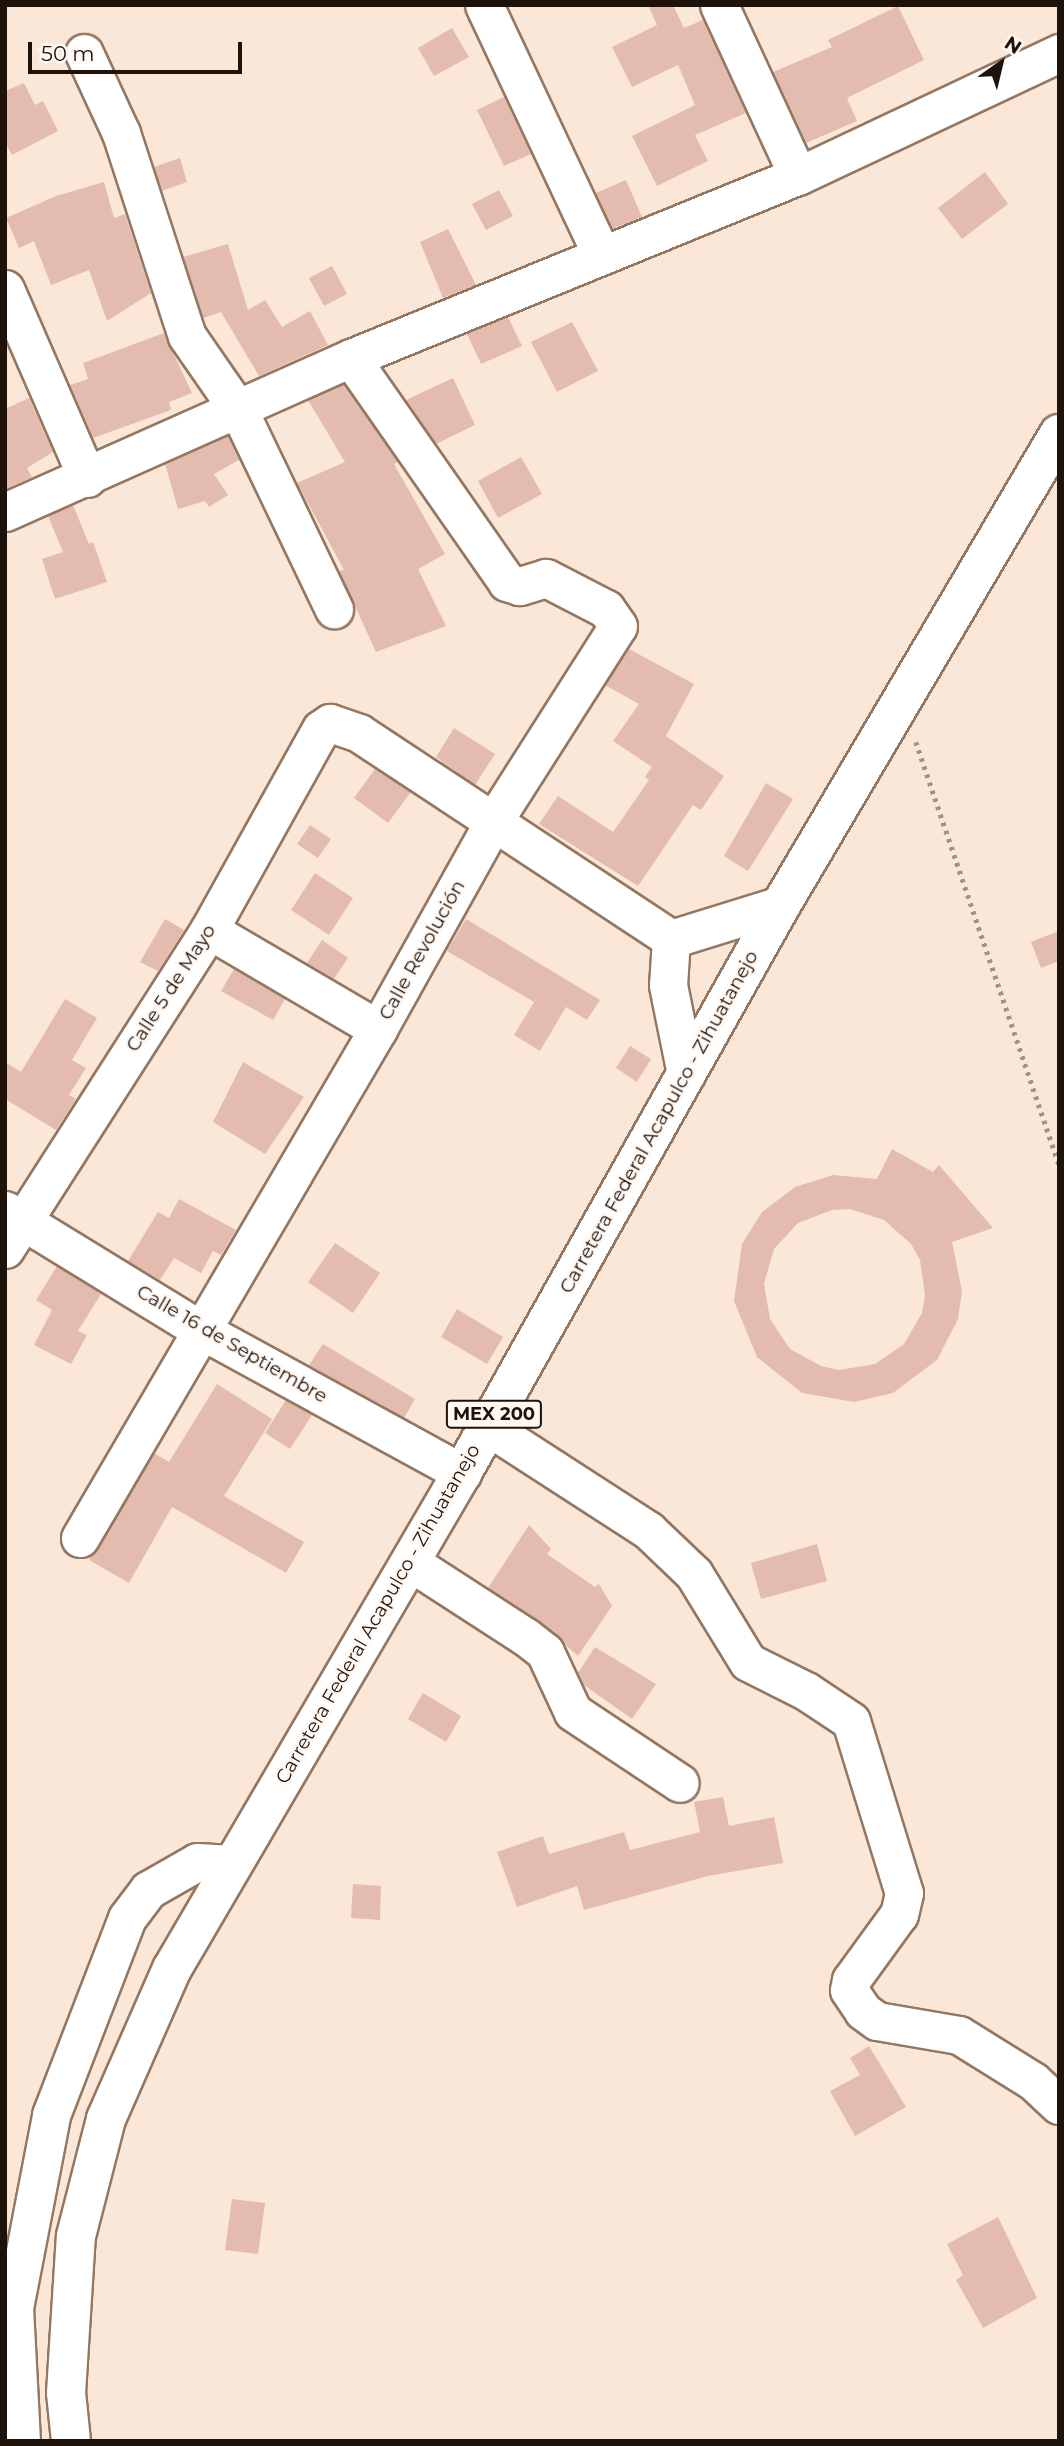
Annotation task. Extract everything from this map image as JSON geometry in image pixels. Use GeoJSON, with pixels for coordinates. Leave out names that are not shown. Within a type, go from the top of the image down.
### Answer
{"type":"FeatureCollection","features":[{"type":"Feature","properties":{"kind":"main road","name":"Carretera Federal Acapulco - Zihuatanejo"},"geometry":{"type":"LineString","coordinates":[[71,2441],[66,2393],[76,2236],[106,2119],[172,1969],[462,1473],[781,905],[1059,434]]}},
{"type":"Feature","properties":{"kind":"street"},"geometry":{"type":"LineString","coordinates":[[484,5],[601,254]]}},
{"type":"Feature","properties":{"kind":"street"},"geometry":{"type":"LineString","coordinates":[[719,5],[798,176]]}},
{"type":"Feature","properties":{"kind":"street"},"geometry":{"type":"LineString","coordinates":[[84,53],[121,133],[187,336],[239,411],[334,609]]}},
{"type":"Feature","properties":{"kind":"street"},"geometry":{"type":"LineString","coordinates":[[5,512],[239,411],[351,358],[798,176],[1059,53]]}},
{"type":"Feature","properties":{"kind":"street"},"geometry":{"type":"LineString","coordinates":[[8,300],[88,478]]}},
{"type":"Feature","properties":{"kind":"street","name":"Calle Revolución"},"geometry":{"type":"LineString","coordinates":[[80,1538],[378,1029],[493,822],[618,625],[606,609],[572,589],[546,578],[519,586],[508,582],[351,358]]}},
{"type":"Feature","properties":{"kind":"street","name":"Calle 5 de Mayo"},"geometry":{"type":"LineString","coordinates":[[11,1226],[209,930],[321,729],[330,723],[359,733],[493,822]]}},
{"type":"Feature","properties":{"kind":"street"},"geometry":{"type":"LineString","coordinates":[[493,822],[671,939]]}},
{"type":"Feature","properties":{"kind":"street"},"geometry":{"type":"LineString","coordinates":[[671,939],[781,905]]}},
{"type":"Feature","properties":{"kind":"street"},"geometry":{"type":"LineString","coordinates":[[209,930],[378,1029]]}},
{"type":"Feature","properties":{"kind":"street"},"geometry":{"type":"LineString","coordinates":[[671,939],[668,985],[686,1074]]}},
{"type":"Feature","properties":{"kind":"street","name":"Calle 16 de Septiembre"},"geometry":{"type":"LineString","coordinates":[[11,1226],[462,1473]]}},
{"type":"Feature","properties":{"kind":"street"},"geometry":{"type":"LineString","coordinates":[[487,1426],[648,1530],[694,1574],[748,1662],[806,1691],[851,1721],[904,1893],[899,1914],[851,1980],[849,1990],[863,2011],[877,2021],[959,2035],[1033,2081],[1059,2105]]}},
{"type":"Feature","properties":{"kind":"street"},"geometry":{"type":"LineString","coordinates":[[410,1562],[526,1637],[545,1653],[573,1712],[680,1783]]}},
{"type":"Feature","properties":{"kind":"street"},"geometry":{"type":"LineString","coordinates":[[21,2441],[10,2310],[51,2115],[127,1918],[148,1889],[197,1863],[233,1864]]}},
{"type":"Feature","properties":{"kind":"path"},"geometry":{"type":"LineString","coordinates":[[902,701],[1059,1165]]}},
{"type":"Feature","properties":{"kind":"building"},"geometry":{"type":"Polygon","coordinates":[[[648,5],[673,5],[684,28],[703,20],[746,113],[695,135],[708,161],[657,186],[632,136],[695,105],[678,65],[632,87],[612,47],[657,25],[648,5]]]}},
{"type":"Feature","properties":{"kind":"building"},"geometry":{"type":"Polygon","coordinates":[[[898,6],[924,60],[847,98],[857,121],[806,143],[773,72],[832,47],[828,40],[898,6]]]}},
{"type":"Feature","properties":{"kind":"building"},"geometry":{"type":"Polygon","coordinates":[[[452,28],[469,57],[434,76],[418,48],[452,28]]]}},
{"type":"Feature","properties":{"kind":"building"},"geometry":{"type":"Polygon","coordinates":[[[24,83],[35,105],[43,101],[58,131],[12,155],[5,142],[5,91],[24,83]]]}},
{"type":"Feature","properties":{"kind":"building"},"geometry":{"type":"Polygon","coordinates":[[[504,97],[531,154],[504,166],[477,110],[504,97]]]}},
{"type":"Feature","properties":{"kind":"building"},"geometry":{"type":"Polygon","coordinates":[[[180,158],[187,182],[162,191],[154,167],[180,158]]]}},
{"type":"Feature","properties":{"kind":"building"},"geometry":{"type":"Polygon","coordinates":[[[985,172],[1008,204],[962,239],[938,208],[985,172]]]}},
{"type":"Feature","properties":{"kind":"building"},"geometry":{"type":"Polygon","coordinates":[[[626,180],[642,217],[612,229],[596,193],[626,180]]]}},
{"type":"Feature","properties":{"kind":"building"},"geometry":{"type":"Polygon","coordinates":[[[104,182],[114,218],[125,214],[151,293],[107,321],[89,270],[51,285],[34,241],[19,248],[6,218],[56,196],[104,182]]]}},
{"type":"Feature","properties":{"kind":"building"},"geometry":{"type":"Polygon","coordinates":[[[499,190],[513,216],[486,230],[472,204],[499,190]]]}},
{"type":"Feature","properties":{"kind":"building"},"geometry":{"type":"Polygon","coordinates":[[[448,229],[476,285],[443,298],[420,242],[448,229]]]}},
{"type":"Feature","properties":{"kind":"building"},"geometry":{"type":"Polygon","coordinates":[[[228,244],[248,310],[265,300],[282,327],[310,311],[328,345],[259,376],[221,312],[203,318],[183,257],[228,244]]]}},
{"type":"Feature","properties":{"kind":"building"},"geometry":{"type":"Polygon","coordinates":[[[332,266],[347,294],[324,306],[309,278],[332,266]]]}},
{"type":"Feature","properties":{"kind":"building"},"geometry":{"type":"Polygon","coordinates":[[[508,317],[522,346],[481,364],[467,334],[508,317]]]}},
{"type":"Feature","properties":{"kind":"building"},"geometry":{"type":"Polygon","coordinates":[[[572,322],[598,371],[557,392],[531,342],[572,322]]]}},
{"type":"Feature","properties":{"kind":"building"},"geometry":{"type":"Polygon","coordinates":[[[164,333],[192,393],[169,402],[171,410],[93,438],[70,385],[88,379],[83,363],[164,333]]]}},
{"type":"Feature","properties":{"kind":"building"},"geometry":{"type":"Polygon","coordinates":[[[453,378],[475,425],[436,444],[406,400],[453,378]]]}},
{"type":"Feature","properties":{"kind":"building"},"geometry":{"type":"Polygon","coordinates":[[[344,384],[398,462],[394,464],[445,554],[418,569],[446,626],[376,652],[339,571],[344,570],[297,483],[345,462],[308,400],[344,384]]]}},
{"type":"Feature","properties":{"kind":"building"},"geometry":{"type":"Polygon","coordinates":[[[29,398],[53,452],[27,468],[32,477],[5,489],[5,409],[29,398]]]}},
{"type":"Feature","properties":{"kind":"building"},"geometry":{"type":"Polygon","coordinates":[[[228,436],[239,460],[214,474],[228,495],[209,507],[205,501],[178,509],[165,464],[228,436]]]}},
{"type":"Feature","properties":{"kind":"building"},"geometry":{"type":"Polygon","coordinates":[[[521,457],[542,494],[498,518],[478,481],[521,457]]]}},
{"type":"Feature","properties":{"kind":"building"},"geometry":{"type":"Polygon","coordinates":[[[73,505],[89,544],[93,542],[107,582],[55,599],[42,559],[63,552],[48,516],[73,505]]]}},
{"type":"Feature","properties":{"kind":"building"},"geometry":{"type":"Polygon","coordinates":[[[629,649],[694,684],[666,736],[724,776],[701,810],[693,805],[638,886],[539,824],[558,796],[613,832],[649,780],[645,777],[652,767],[613,741],[639,704],[605,685],[629,649]]]}},
{"type":"Feature","properties":{"kind":"building"},"geometry":{"type":"Polygon","coordinates":[[[454,728],[495,754],[475,785],[436,757],[454,728]]]}},
{"type":"Feature","properties":{"kind":"building"},"geometry":{"type":"Polygon","coordinates":[[[375,769],[411,792],[388,823],[354,798],[375,769]]]}},
{"type":"Feature","properties":{"kind":"building"},"geometry":{"type":"Polygon","coordinates":[[[766,783],[793,799],[748,871],[724,856],[766,783]]]}},
{"type":"Feature","properties":{"kind":"building"},"geometry":{"type":"Polygon","coordinates":[[[310,825],[331,839],[318,858],[297,844],[310,825]]]}},
{"type":"Feature","properties":{"kind":"building"},"geometry":{"type":"Polygon","coordinates":[[[315,873],[353,898],[329,935],[291,910],[315,873]]]}},
{"type":"Feature","properties":{"kind":"building"},"geometry":{"type":"Polygon","coordinates":[[[165,919],[184,930],[158,971],[140,962],[165,919]]]}},
{"type":"Feature","properties":{"kind":"building"},"geometry":{"type":"Polygon","coordinates":[[[466,919],[600,1000],[587,1020],[566,1007],[540,1051],[514,1035],[534,1002],[447,951],[466,919]]]}},
{"type":"Feature","properties":{"kind":"building"},"geometry":{"type":"Polygon","coordinates":[[[1059,931],[1059,961],[1041,968],[1031,942],[1059,931]]]}},
{"type":"Feature","properties":{"kind":"building"},"geometry":{"type":"Polygon","coordinates":[[[322,940],[348,958],[334,979],[307,963],[322,940]]]}},
{"type":"Feature","properties":{"kind":"building"},"geometry":{"type":"Polygon","coordinates":[[[234,969],[285,999],[273,1020],[221,991],[234,969]]]}},
{"type":"Feature","properties":{"kind":"building"},"geometry":{"type":"Polygon","coordinates":[[[65,999],[97,1018],[72,1060],[86,1068],[69,1095],[76,1099],[56,1130],[5,1099],[5,1062],[21,1072],[65,999]]]}},
{"type":"Feature","properties":{"kind":"building"},"geometry":{"type":"Polygon","coordinates":[[[630,1046],[651,1059],[637,1082],[616,1068],[630,1046]]]}},
{"type":"Feature","properties":{"kind":"building"},"geometry":{"type":"Polygon","coordinates":[[[243,1062],[304,1097],[265,1154],[213,1122],[243,1062]]]}},
{"type":"Feature","properties":{"kind":"building"},"geometry":{"type":"Polygon","coordinates":[[[892,1149],[933,1172],[939,1165],[993,1228],[952,1242],[962,1291],[958,1319],[937,1360],[893,1393],[854,1402],[802,1393],[757,1357],[734,1301],[742,1244],[762,1212],[795,1187],[833,1175],[877,1179],[892,1149]],[[850,1209],[832,1210],[798,1223],[774,1249],[764,1284],[770,1319],[790,1349],[821,1366],[839,1370],[875,1364],[904,1344],[922,1313],[925,1295],[920,1260],[911,1244],[884,1220],[850,1209]]]}},
{"type":"Feature","properties":{"kind":"building"},"geometry":{"type":"Polygon","coordinates":[[[179,1199],[236,1230],[221,1255],[213,1251],[201,1273],[174,1258],[160,1280],[128,1261],[158,1212],[169,1218],[179,1199]]]}},
{"type":"Feature","properties":{"kind":"building"},"geometry":{"type":"Polygon","coordinates":[[[335,1243],[380,1273],[353,1313],[308,1282],[335,1243]]]}},
{"type":"Feature","properties":{"kind":"building"},"geometry":{"type":"Polygon","coordinates":[[[57,1266],[101,1294],[78,1331],[87,1335],[71,1364],[34,1345],[52,1310],[36,1300],[57,1266]]]}},
{"type":"Feature","properties":{"kind":"building"},"geometry":{"type":"Polygon","coordinates":[[[457,1309],[503,1337],[487,1364],[441,1337],[457,1309]]]}},
{"type":"Feature","properties":{"kind":"building"},"geometry":{"type":"Polygon","coordinates":[[[323,1344],[415,1399],[404,1418],[309,1365],[323,1344]]]}},
{"type":"Feature","properties":{"kind":"building"},"geometry":{"type":"Polygon","coordinates":[[[217,1384],[272,1419],[224,1496],[304,1542],[286,1573],[172,1507],[129,1583],[89,1560],[154,1453],[169,1462],[217,1384]]]}},
{"type":"Feature","properties":{"kind":"building"},"geometry":{"type":"Polygon","coordinates":[[[286,1400],[312,1415],[290,1449],[265,1433],[286,1400]]]}},
{"type":"Feature","properties":{"kind":"building"},"geometry":{"type":"Polygon","coordinates":[[[529,1525],[551,1549],[547,1554],[595,1587],[599,1584],[612,1606],[578,1656],[539,1621],[488,1588],[529,1525]]]}},
{"type":"Feature","properties":{"kind":"building"},"geometry":{"type":"Polygon","coordinates":[[[817,1544],[827,1581],[761,1599],[751,1563],[817,1544]]]}},
{"type":"Feature","properties":{"kind":"building"},"geometry":{"type":"Polygon","coordinates":[[[595,1647],[656,1684],[632,1719],[584,1685],[578,1673],[595,1647]]]}},
{"type":"Feature","properties":{"kind":"building"},"geometry":{"type":"Polygon","coordinates":[[[423,1693],[461,1716],[446,1742],[408,1719],[423,1693]]]}},
{"type":"Feature","properties":{"kind":"building"},"geometry":{"type":"Polygon","coordinates":[[[723,1797],[729,1826],[774,1817],[783,1863],[708,1876],[584,1910],[577,1886],[517,1907],[497,1852],[543,1836],[549,1854],[624,1832],[630,1850],[700,1832],[694,1802],[723,1797]]]}},
{"type":"Feature","properties":{"kind":"building"},"geometry":{"type":"Polygon","coordinates":[[[353,1884],[381,1886],[380,1920],[351,1918],[353,1884]]]}},
{"type":"Feature","properties":{"kind":"building"},"geometry":{"type":"Polygon","coordinates":[[[869,2046],[906,2107],[855,2136],[830,2091],[860,2075],[850,2058],[869,2046]]]}},
{"type":"Feature","properties":{"kind":"building"},"geometry":{"type":"Polygon","coordinates":[[[232,2199],[265,2203],[258,2254],[225,2250],[232,2199]]]}},
{"type":"Feature","properties":{"kind":"building"},"geometry":{"type":"Polygon","coordinates":[[[998,2217],[1037,2298],[983,2328],[956,2280],[963,2275],[947,2244],[998,2217]]]}}]}
